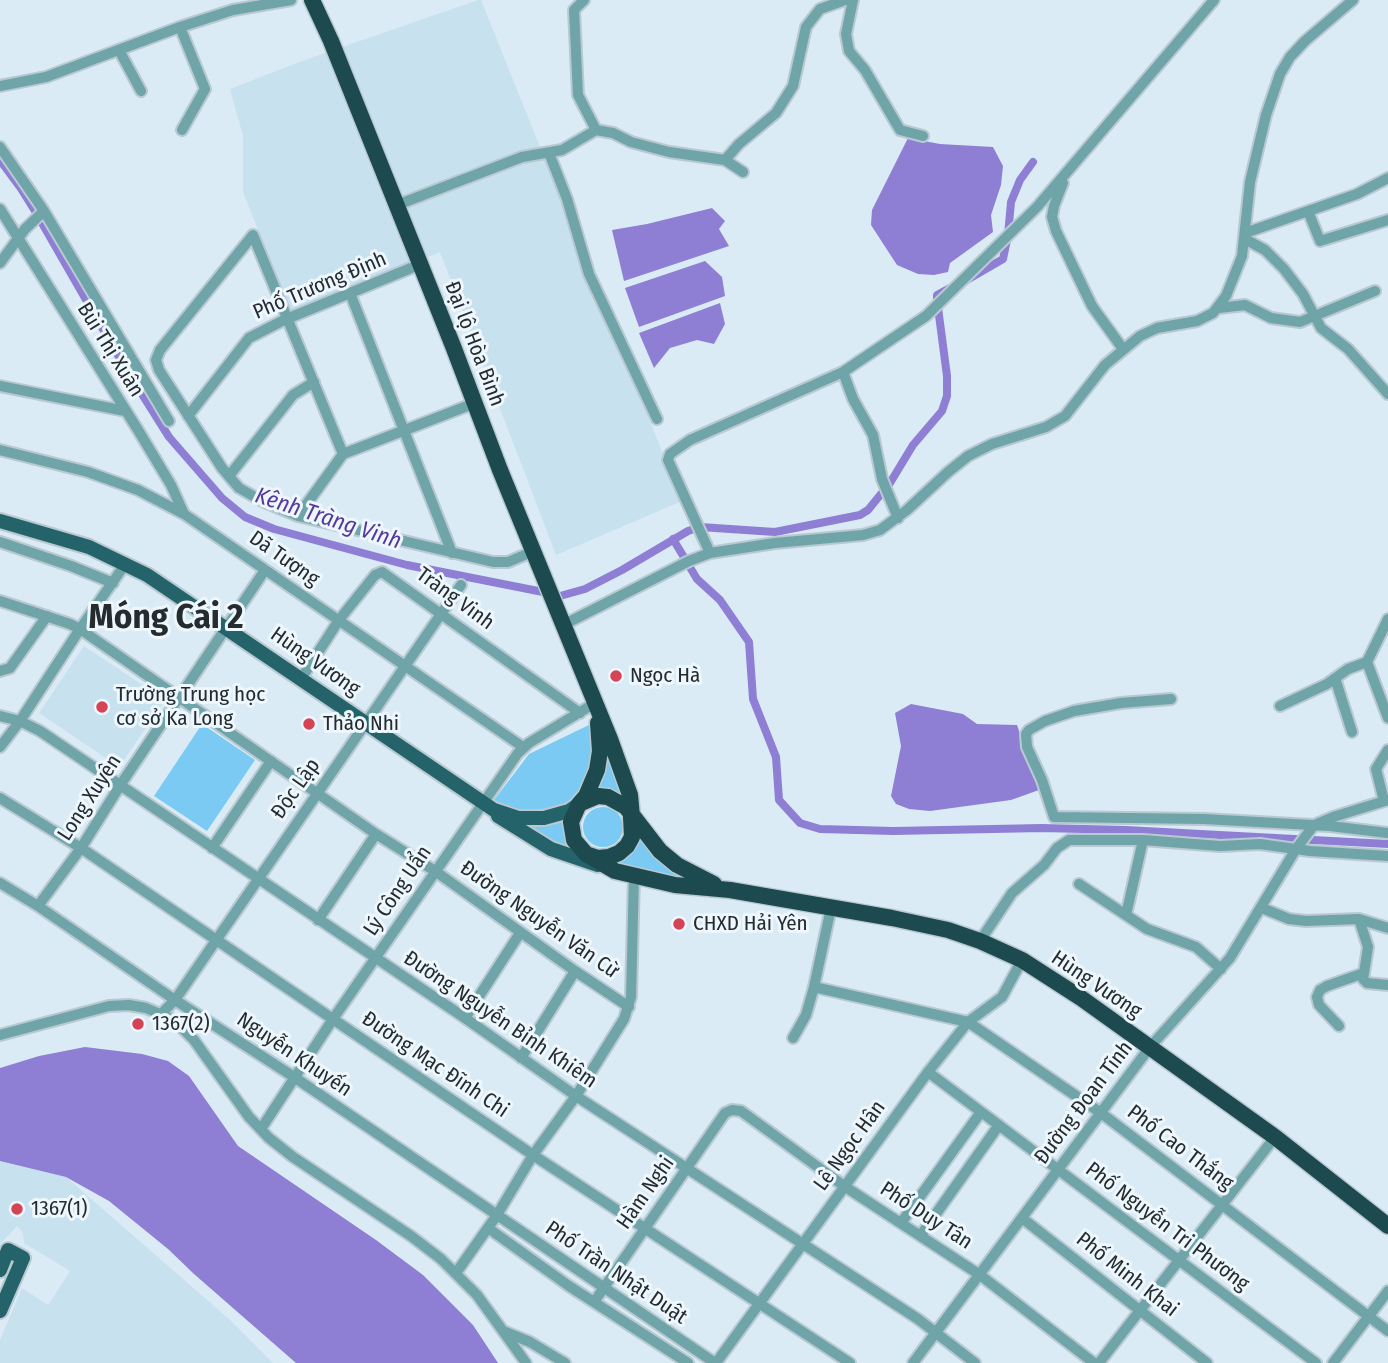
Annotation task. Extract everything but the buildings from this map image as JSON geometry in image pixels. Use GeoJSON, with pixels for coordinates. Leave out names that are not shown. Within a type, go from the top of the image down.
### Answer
{"type":"FeatureCollection","features":[{"type":"Feature","properties":{"kind":"highway","name":"Đại lộ Hòa Bình"},"geometry":{"type":"LineString","coordinates":[[312,0],[421,264],[595,704]]}},
{"type":"Feature","properties":{"kind":"highway"},"geometry":{"type":"LineString","coordinates":[[595,704],[600,739],[599,761],[594,779],[571,821],[574,840],[592,857],[615,871],[687,887],[730,890]]}},
{"type":"Feature","properties":{"kind":"highway"},"geometry":{"type":"LineString","coordinates":[[592,857],[619,853],[632,837],[630,811],[595,704]]}},
{"type":"Feature","properties":{"kind":"highway"},"geometry":{"type":"LineString","coordinates":[[579,804],[598,796],[608,797],[630,811],[654,843],[685,871],[730,890]]}},
{"type":"Feature","properties":{"kind":"highway","name":"Hùng Vương"},"geometry":{"type":"LineString","coordinates":[[730,890],[948,930],[980,940],[1022,960],[1071,991],[1275,1137],[1388,1226]]}},
{"type":"Feature","properties":{"kind":"main road","name":"Hùng Vương"},"geometry":{"type":"LineString","coordinates":[[0,521],[71,540],[126,563],[227,628],[483,804]]}},
{"type":"Feature","properties":{"kind":"main road"},"geometry":{"type":"LineString","coordinates":[[483,804],[506,815],[531,819],[557,816],[579,804]]}},
{"type":"Feature","properties":{"kind":"main road"},"geometry":{"type":"LineString","coordinates":[[483,804],[511,826],[561,853],[615,871]]}},
{"type":"Feature","properties":{"kind":"main road"},"geometry":{"type":"LineString","coordinates":[[561,853],[592,857]]}},
{"type":"Feature","properties":{"kind":"main road"},"geometry":{"type":"LineString","coordinates":[[0,1270],[8,1251],[23,1258],[0,1311]]}},
{"type":"Feature","properties":{"kind":"street"},"geometry":{"type":"LineString","coordinates":[[0,86],[46,77],[233,10],[291,0]]}},
{"type":"Feature","properties":{"kind":"street"},"geometry":{"type":"LineString","coordinates":[[584,0],[574,10],[578,95],[596,130]]}},
{"type":"Feature","properties":{"kind":"street"},"geometry":{"type":"LineString","coordinates":[[724,160],[776,113],[793,86],[806,27],[820,9],[845,0]]}},
{"type":"Feature","properties":{"kind":"street"},"geometry":{"type":"LineString","coordinates":[[853,0],[846,34],[849,51],[865,70],[900,130],[923,136]]}},
{"type":"Feature","properties":{"kind":"street"},"geometry":{"type":"LineString","coordinates":[[707,548],[667,460],[670,454],[690,440],[844,372],[926,316],[1027,217],[1214,0]]}},
{"type":"Feature","properties":{"kind":"street"},"geometry":{"type":"LineString","coordinates":[[1219,308],[1238,267],[1245,236],[1246,201],[1250,182],[1266,115],[1280,74],[1290,57],[1305,41],[1353,0]]}},
{"type":"Feature","properties":{"kind":"street"},"geometry":{"type":"LineString","coordinates":[[180,27],[205,89],[182,130]]}},
{"type":"Feature","properties":{"kind":"street"},"geometry":{"type":"LineString","coordinates":[[119,50],[141,91]]}},
{"type":"Feature","properties":{"kind":"street"},"geometry":{"type":"LineString","coordinates":[[397,205],[522,157],[562,150],[596,130],[669,152],[724,160],[743,172]]}},
{"type":"Feature","properties":{"kind":"street"},"geometry":{"type":"LineString","coordinates":[[0,147],[44,211],[169,421]]}},
{"type":"Feature","properties":{"kind":"street"},"geometry":{"type":"LineString","coordinates":[[549,153],[567,199],[589,274],[657,419]]}},
{"type":"Feature","properties":{"kind":"street"},"geometry":{"type":"LineString","coordinates":[[1071,168],[1054,206],[1052,217],[1056,231],[1092,306],[1123,349]]}},
{"type":"Feature","properties":{"kind":"street"},"geometry":{"type":"LineString","coordinates":[[1245,236],[1357,194],[1388,178]]}},
{"type":"Feature","properties":{"kind":"street","name":"Bùi Thị Xuân"},"geometry":{"type":"LineString","coordinates":[[0,209],[171,485],[184,514]]}},
{"type":"Feature","properties":{"kind":"street"},"geometry":{"type":"LineString","coordinates":[[0,263],[17,239],[44,211]]}},
{"type":"Feature","properties":{"kind":"street"},"geometry":{"type":"LineString","coordinates":[[1308,211],[1320,241],[1388,220]]}},
{"type":"Feature","properties":{"kind":"street"},"geometry":{"type":"LineString","coordinates":[[344,454],[253,235],[160,350],[156,360],[159,370],[229,477],[239,488],[298,516],[493,562],[508,562],[534,551]]}},
{"type":"Feature","properties":{"kind":"street"},"geometry":{"type":"LineString","coordinates":[[1245,236],[1265,250],[1283,269],[1303,294],[1321,328],[1348,349],[1388,394]]}},
{"type":"Feature","properties":{"kind":"street","name":"Phố Trương Định"},"geometry":{"type":"LineString","coordinates":[[188,416],[249,338],[287,318],[421,264]]}},
{"type":"Feature","properties":{"kind":"street"},"geometry":{"type":"LineString","coordinates":[[563,625],[685,564],[707,548],[873,533],[898,518],[968,456],[992,444],[1046,427],[1065,416],[1105,365],[1123,349],[1157,328],[1197,321],[1219,308],[1245,305],[1271,318],[1305,321],[1375,291]]}},
{"type":"Feature","properties":{"kind":"street"},"geometry":{"type":"LineString","coordinates":[[350,293],[452,553]]}},
{"type":"Feature","properties":{"kind":"street"},"geometry":{"type":"LineString","coordinates":[[844,372],[853,399],[873,435],[882,479],[898,518]]}},
{"type":"Feature","properties":{"kind":"street"},"geometry":{"type":"LineString","coordinates":[[229,477],[293,395],[314,382]]}},
{"type":"Feature","properties":{"kind":"street"},"geometry":{"type":"LineString","coordinates":[[0,386],[125,411]]}},
{"type":"Feature","properties":{"kind":"street"},"geometry":{"type":"LineString","coordinates":[[298,516],[344,454],[475,403]]}},
{"type":"Feature","properties":{"kind":"street","name":"Dã Tượng"},"geometry":{"type":"LineString","coordinates":[[0,450],[88,472],[138,490],[184,514],[523,747]]}},
{"type":"Feature","properties":{"kind":"street"},"geometry":{"type":"LineString","coordinates":[[0,542],[113,583]]}},
{"type":"Feature","properties":{"kind":"street"},"geometry":{"type":"LineString","coordinates":[[0,747],[126,563]]}},
{"type":"Feature","properties":{"kind":"street","name":"Long Xuyên"},"geometry":{"type":"LineString","coordinates":[[38,906],[81,848],[264,570]]}},
{"type":"Feature","properties":{"kind":"street","name":"Tràng Vinh"},"geometry":{"type":"LineString","coordinates":[[301,679],[339,620],[375,575],[382,572],[580,713]]}},
{"type":"Feature","properties":{"kind":"street","name":"Độc Lập"},"geometry":{"type":"LineString","coordinates":[[162,1013],[175,1000],[461,585]]}},
{"type":"Feature","properties":{"kind":"street","name":"Đường Nguyễn Văn Cừ"},"geometry":{"type":"LineString","coordinates":[[0,601],[79,629],[376,834],[435,871],[629,1007]]}},
{"type":"Feature","properties":{"kind":"street"},"geometry":{"type":"LineString","coordinates":[[0,671],[10,668],[47,616]]}},
{"type":"Feature","properties":{"kind":"street"},"geometry":{"type":"LineString","coordinates":[[1280,706],[1367,662],[1388,619]]}},
{"type":"Feature","properties":{"kind":"street"},"geometry":{"type":"LineString","coordinates":[[1367,662],[1388,718]]}},
{"type":"Feature","properties":{"kind":"street"},"geometry":{"type":"LineString","coordinates":[[1335,678],[1352,732]]}},
{"type":"Feature","properties":{"kind":"street"},"geometry":{"type":"LineString","coordinates":[[1171,699],[1121,703],[1074,711],[1045,721],[1026,734],[1027,747],[1042,780],[1054,817],[1168,817],[1388,833]]}},
{"type":"Feature","properties":{"kind":"street","name":"Lý Công Uẩn"},"geometry":{"type":"LineString","coordinates":[[261,1129],[334,1018],[523,747],[595,704]]}},
{"type":"Feature","properties":{"kind":"street","name":"Đường Nguyễn Bỉnh Khiêm"},"geometry":{"type":"LineString","coordinates":[[0,716],[20,721],[40,731],[121,784],[576,1096],[804,1242],[937,1332],[975,1363]]}},
{"type":"Feature","properties":{"kind":"street"},"geometry":{"type":"LineString","coordinates":[[1312,828],[1333,817],[1386,800],[1376,769],[1388,750]]}},
{"type":"Feature","properties":{"kind":"street"},"geometry":{"type":"LineString","coordinates":[[212,848],[271,761]]}},
{"type":"Feature","properties":{"kind":"street","name":"Đường Mạc Đĩnh Chi"},"geometry":{"type":"LineString","coordinates":[[0,798],[81,848],[533,1155],[850,1363]]}},
{"type":"Feature","properties":{"kind":"street","name":"Đường Đoan Tĩnh"},"geometry":{"type":"LineString","coordinates":[[913,1363],[1150,1047],[1221,969],[1312,828]]}},
{"type":"Feature","properties":{"kind":"street"},"geometry":{"type":"LineString","coordinates":[[318,920],[376,834]]}},
{"type":"Feature","properties":{"kind":"street"},"geometry":{"type":"LineString","coordinates":[[980,940],[1012,893],[1069,840],[1143,840],[1220,846],[1260,844],[1388,856]]}},
{"type":"Feature","properties":{"kind":"street"},"geometry":{"type":"LineString","coordinates":[[1126,915],[1143,840]]}},
{"type":"Feature","properties":{"kind":"street"},"geometry":{"type":"LineString","coordinates":[[456,1273],[533,1155],[576,1096],[624,1019],[629,1007],[634,876]]}},
{"type":"Feature","properties":{"kind":"street","name":"Nguyễn Khuyến"},"geometry":{"type":"LineString","coordinates":[[0,883],[294,1077],[496,1215]]}},
{"type":"Feature","properties":{"kind":"street"},"geometry":{"type":"LineString","coordinates":[[1079,884],[1156,934],[1196,947],[1221,969]]}},
{"type":"Feature","properties":{"kind":"street"},"geometry":{"type":"LineString","coordinates":[[793,1038],[806,1015],[831,908]]}},
{"type":"Feature","properties":{"kind":"street"},"geometry":{"type":"LineString","coordinates":[[1262,908],[1289,919],[1359,919],[1388,928]]}},
{"type":"Feature","properties":{"kind":"street"},"geometry":{"type":"LineString","coordinates":[[1359,919],[1367,947],[1363,979],[1367,983],[1388,985]]}},
{"type":"Feature","properties":{"kind":"street"},"geometry":{"type":"LineString","coordinates":[[465,1018],[520,933]]}},
{"type":"Feature","properties":{"kind":"street","name":"Lê Ngọc Hân"},"geometry":{"type":"LineString","coordinates":[[715,1363],[928,1072],[968,1023],[998,1003],[1022,960]]}},
{"type":"Feature","properties":{"kind":"street"},"geometry":{"type":"LineString","coordinates":[[521,1058],[575,971]]}},
{"type":"Feature","properties":{"kind":"street"},"geometry":{"type":"LineString","coordinates":[[1339,1026],[1319,1004],[1317,997],[1320,990],[1364,973]]}},
{"type":"Feature","properties":{"kind":"street","name":"Phố Cao Thắng"},"geometry":{"type":"LineString","coordinates":[[814,987],[968,1023],[1101,1113],[1388,1331]]}},
{"type":"Feature","properties":{"kind":"street"},"geometry":{"type":"LineString","coordinates":[[0,1035],[109,1006],[129,1005],[162,1013],[174,1020],[194,1040],[261,1129],[293,1157],[411,1236],[456,1273],[477,1295],[526,1363]]}},
{"type":"Feature","properties":{"kind":"street","name":"Phố Nguyễn Tri Phương"},"geometry":{"type":"LineString","coordinates":[[928,1072],[1315,1363]]}},
{"type":"Feature","properties":{"kind":"street","name":"Phố Duy Tân"},"geometry":{"type":"LineString","coordinates":[[732,1110],[741,1111],[844,1186],[980,1275],[1097,1363]]}},
{"type":"Feature","properties":{"kind":"street","name":"Hàm Nghi"},"geometry":{"type":"LineString","coordinates":[[594,1302],[725,1113],[732,1110]]}},
{"type":"Feature","properties":{"kind":"street"},"geometry":{"type":"LineString","coordinates":[[901,1223],[981,1112]]}},
{"type":"Feature","properties":{"kind":"street"},"geometry":{"type":"LineString","coordinates":[[921,1235],[999,1125]]}},
{"type":"Feature","properties":{"kind":"street"},"geometry":{"type":"LineString","coordinates":[[1097,1363],[1275,1137]]}},
{"type":"Feature","properties":{"kind":"street"},"geometry":{"type":"LineString","coordinates":[[941,1168],[960,1181]]}},
{"type":"Feature","properties":{"kind":"street","name":"Phố Trần Nhật Duật"},"geometry":{"type":"LineString","coordinates":[[496,1215],[715,1363]]}},
{"type":"Feature","properties":{"kind":"street","name":"Phố Minh Khai"},"geometry":{"type":"LineString","coordinates":[[1022,1218],[1208,1363]]}},
{"type":"Feature","properties":{"kind":"street","name":"Phố Trần Nhật Duật"},"geometry":{"type":"LineString","coordinates":[[485,1232],[688,1363]]}},
{"type":"Feature","properties":{"kind":"street"},"geometry":{"type":"LineString","coordinates":[[1333,1363],[1388,1291]]}},
{"type":"Feature","properties":{"kind":"street"},"geometry":{"type":"LineString","coordinates":[[503,1331],[530,1342],[565,1363]]}},
{"type":"Feature","properties":{"kind":"shaded area"},"geometry":{"type":"Polygon","coordinates":[[[481,0],[682,501],[556,555],[440,252],[291,313],[243,192],[243,136],[230,89],[481,0]]]}},
{"type":"Feature","properties":{"kind":"shaded area"},"geometry":{"type":"Polygon","coordinates":[[[908,138],[940,144],[993,147],[1003,166],[1001,185],[991,215],[993,232],[950,263],[948,272],[918,274],[897,265],[871,225],[872,210],[908,138]]]}},
{"type":"Feature","properties":{"kind":"shaded area"},"geometry":{"type":"Polygon","coordinates":[[[712,208],[725,221],[719,229],[729,246],[624,281],[612,230],[712,208]]]}},
{"type":"Feature","properties":{"kind":"shaded area"},"geometry":{"type":"Polygon","coordinates":[[[705,261],[722,277],[725,296],[639,327],[625,288],[705,261]]]}},
{"type":"Feature","properties":{"kind":"shaded area"},"geometry":{"type":"Polygon","coordinates":[[[720,303],[725,324],[714,344],[697,340],[670,348],[654,368],[639,333],[720,303]]]}},
{"type":"Feature","properties":{"kind":"shaded area","name":"Trường Trung học cơ sở Ka Long"},"geometry":{"type":"Polygon","coordinates":[[[84,646],[165,700],[119,767],[39,713],[84,646]]]}},
{"type":"Feature","properties":{"kind":"shaded area"},"geometry":{"type":"Polygon","coordinates":[[[911,704],[963,714],[977,724],[1017,725],[1039,790],[1011,800],[930,811],[909,809],[896,804],[891,796],[901,746],[895,713],[911,704]]]}},
{"type":"Feature","properties":{"kind":"shaded area"},"geometry":{"type":"Polygon","coordinates":[[[202,724],[255,760],[207,831],[154,796],[202,724]]]}},
{"type":"Feature","properties":{"kind":"shaded area"},"geometry":{"type":"Polygon","coordinates":[[[591,724],[595,750],[586,782],[569,801],[543,813],[522,813],[494,800],[529,754],[591,724]]]}},
{"type":"Feature","properties":{"kind":"shaded area"},"geometry":{"type":"Polygon","coordinates":[[[605,748],[626,799],[595,793],[605,748]]]}},
{"type":"Feature","properties":{"kind":"shaded area"},"geometry":{"type":"Polygon","coordinates":[[[603,807],[611,808],[617,813],[622,819],[622,835],[617,841],[611,846],[603,847],[595,846],[589,841],[584,835],[583,827],[584,819],[589,813],[595,808],[603,807]]]}},
{"type":"Feature","properties":{"kind":"shaded area"},"geometry":{"type":"Polygon","coordinates":[[[565,818],[575,852],[519,825],[565,818]]]}},
{"type":"Feature","properties":{"kind":"shaded area"},"geometry":{"type":"Polygon","coordinates":[[[638,835],[692,880],[612,866],[638,835]]]}},
{"type":"Feature","properties":{"kind":"shaded area"},"geometry":{"type":"Polygon","coordinates":[[[85,1047],[142,1054],[168,1061],[189,1076],[238,1146],[423,1275],[473,1325],[498,1363],[296,1363],[168,1249],[109,1201],[66,1177],[0,1161],[0,1068],[39,1056],[85,1047]]]}},
{"type":"Feature","properties":{"kind":"shaded area"},"geometry":{"type":"Polygon","coordinates":[[[0,1161],[66,1177],[229,1319],[273,1363],[0,1363],[0,1340],[22,1288],[48,1305],[70,1271],[24,1243],[23,1233],[17,1226],[0,1244],[0,1161]]]}},
{"type":"Feature","properties":{"kind":"waterway","name":"Kênh Tràng Vinh"},"geometry":{"type":"LineString","coordinates":[[0,160],[35,211]]}},
{"type":"Feature","properties":{"kind":"waterway","name":"Kênh Tràng Vinh"},"geometry":{"type":"LineString","coordinates":[[965,281],[1003,259],[1011,202],[1020,180],[1033,162]]}},
{"type":"Feature","properties":{"kind":"waterway","name":"Kênh Tràng Vinh"},"geometry":{"type":"LineString","coordinates":[[42,223],[120,359],[169,437],[222,498],[245,517],[274,529],[407,565],[543,592]]}},
{"type":"Feature","properties":{"kind":"waterway","name":"Kênh Tràng Vinh"},"geometry":{"type":"LineString","coordinates":[[560,596],[585,589],[688,531],[700,527],[775,532],[860,515],[868,510],[890,483],[913,445],[942,411],[947,396],[947,376],[937,295],[950,288]]}},
{"type":"Feature","properties":{"kind":"waterway"},"geometry":{"type":"LineString","coordinates":[[673,539],[697,579],[720,600],[749,642],[753,699],[776,757],[779,800],[800,823],[820,829],[1126,830],[1388,844]]}},
{"type":"Feature","properties":{"kind":"place","name":"Ngọc Hà"},"geometry":{"type":"Point","coordinates":[616,676]}},
{"type":"Feature","properties":{"kind":"place","name":"Trường Trung học cơ sở Ka Long"},"geometry":{"type":"Point","coordinates":[102,707]}},
{"type":"Feature","properties":{"kind":"place","name":"Thảo Nhi"},"geometry":{"type":"Point","coordinates":[309,724]}},
{"type":"Feature","properties":{"kind":"place","name":"CHXD Hải Yên"},"geometry":{"type":"Point","coordinates":[679,924]}},
{"type":"Feature","properties":{"kind":"place","name":"1367(2)"},"geometry":{"type":"Point","coordinates":[138,1024]}},
{"type":"Feature","properties":{"kind":"place","name":"1367(1)"},"geometry":{"type":"Point","coordinates":[17,1209]}},
{"type":"Feature","properties":{"kind":"district","name":"Móng Cái 2"},"geometry":{"type":"Point","coordinates":[166,618]}}]}
